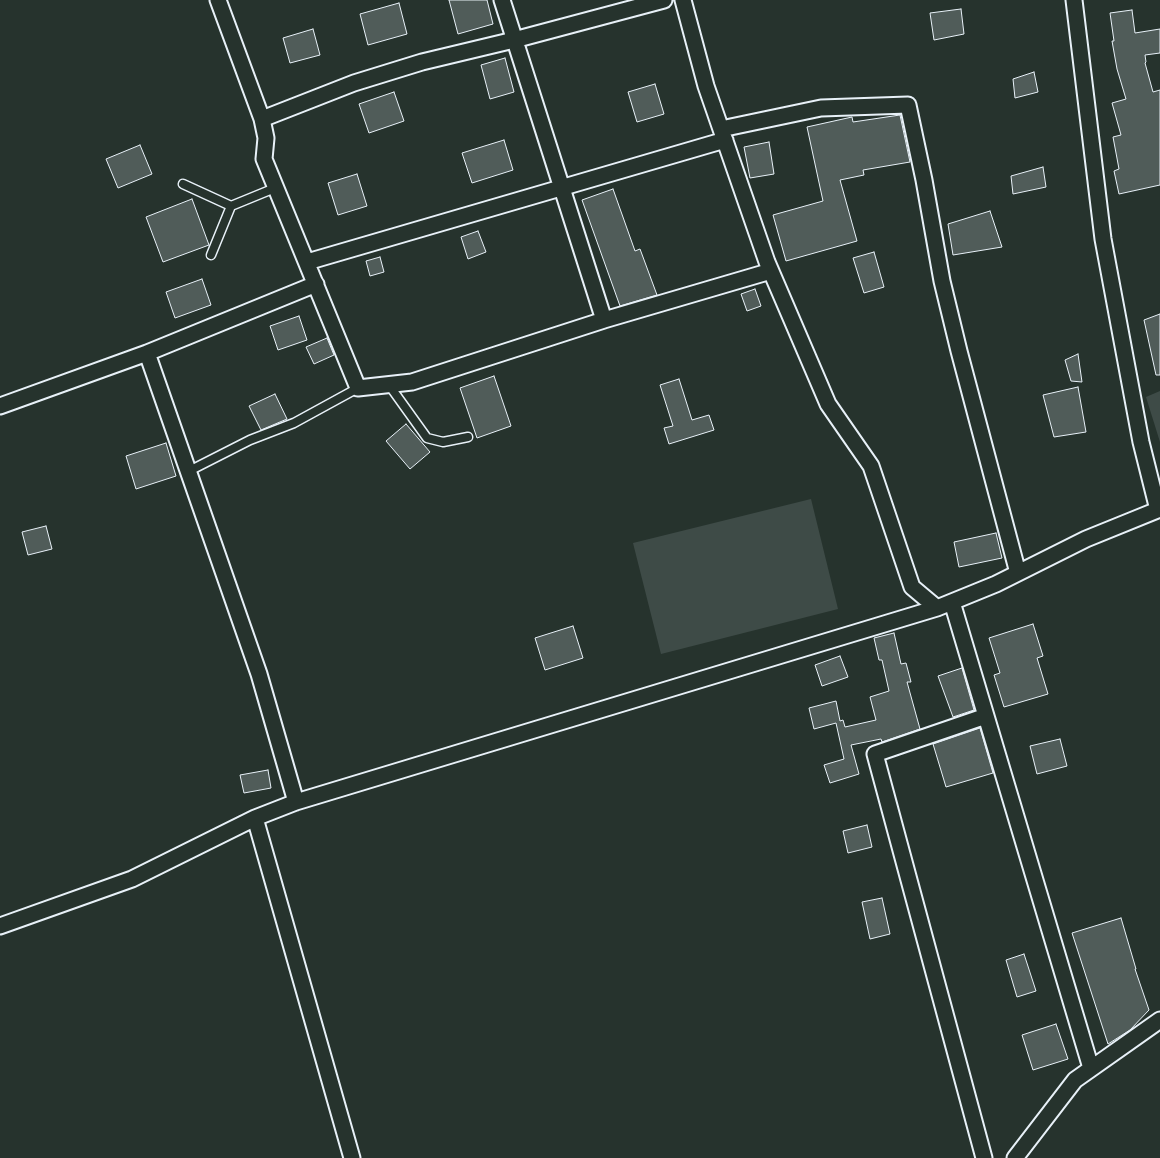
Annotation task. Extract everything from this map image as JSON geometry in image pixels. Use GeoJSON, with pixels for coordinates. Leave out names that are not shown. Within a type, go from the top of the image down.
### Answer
{"type":"FeatureCollection","features":[{"type":"Feature","properties":{"kind":"street"},"geometry":{"type":"LineString","coordinates":[[218,0],[262,119],[266,138],[264,159],[358,388],[412,382],[604,320],[771,271]]}},
{"type":"Feature","properties":{"kind":"street"},"geometry":{"type":"LineString","coordinates":[[502,0],[604,320]]}},
{"type":"Feature","properties":{"kind":"street"},"geometry":{"type":"LineString","coordinates":[[262,119],[354,83],[422,62],[514,40],[664,0]]}},
{"type":"Feature","properties":{"kind":"street"},"geometry":{"type":"LineString","coordinates":[[683,0],[706,86],[771,271],[828,404],[871,466],[912,587],[937,608]]}},
{"type":"Feature","properties":{"kind":"street"},"geometry":{"type":"LineString","coordinates":[[0,926],[132,880],[255,818],[296,802],[937,608],[996,584],[1086,539],[1159,510],[1141,442],[1103,239],[1074,0]]}},
{"type":"Feature","properties":{"kind":"street"},"geometry":{"type":"LineString","coordinates":[[307,262],[561,188],[723,134],[821,108],[908,105],[942,281],[1018,573]]}},
{"type":"Feature","properties":{"kind":"street"},"geometry":{"type":"LineString","coordinates":[[0,406],[147,352],[316,284]]}},
{"type":"Feature","properties":{"kind":"street"},"geometry":{"type":"LineString","coordinates":[[147,352],[259,674],[296,802]]}},
{"type":"Feature","properties":{"kind":"street"},"geometry":{"type":"LineString","coordinates":[[952,602],[1091,1068]]}},
{"type":"Feature","properties":{"kind":"street"},"geometry":{"type":"LineString","coordinates":[[984,1158],[875,754],[986,716]]}},
{"type":"Feature","properties":{"kind":"street"},"geometry":{"type":"LineString","coordinates":[[255,818],[352,1158]]}},
{"type":"Feature","properties":{"kind":"street"},"geometry":{"type":"LineString","coordinates":[[1015,1158],[1074,1080],[1160,1020]]}},
{"type":"Feature","properties":{"kind":"lane"},"geometry":{"type":"LineString","coordinates":[[183,184],[231,206]]}},
{"type":"Feature","properties":{"kind":"lane"},"geometry":{"type":"LineString","coordinates":[[211,255],[231,206],[275,188]]}},
{"type":"Feature","properties":{"kind":"lane"},"geometry":{"type":"LineString","coordinates":[[389,385],[427,438],[443,442],[468,437]]}},
{"type":"Feature","properties":{"kind":"lane"},"geometry":{"type":"LineString","coordinates":[[189,471],[250,440],[294,423],[358,388]]}},
{"type":"Feature","properties":{"kind":"shaded area"},"geometry":{"type":"Polygon","coordinates":[[[1160,391],[1160,442],[1146,397],[1160,391]]]}},
{"type":"Feature","properties":{"kind":"shaded area"},"geometry":{"type":"Polygon","coordinates":[[[811,499],[838,609],[661,654],[633,543],[811,499]]]}},
{"type":"Feature","properties":{"kind":"building"},"geometry":{"type":"Polygon","coordinates":[[[449,0],[487,0],[493,24],[458,34],[449,0]]]}},
{"type":"Feature","properties":{"kind":"building"},"geometry":{"type":"Polygon","coordinates":[[[399,3],[407,34],[368,45],[360,14],[399,3]]]}},
{"type":"Feature","properties":{"kind":"building"},"geometry":{"type":"Polygon","coordinates":[[[961,9],[964,34],[934,40],[930,13],[961,9]]]}},
{"type":"Feature","properties":{"kind":"building"},"geometry":{"type":"Polygon","coordinates":[[[1132,10],[1135,33],[1160,29],[1160,53],[1145,55],[1145,63],[1153,92],[1160,90],[1160,185],[1119,194],[1114,171],[1119,169],[1113,137],[1121,135],[1112,103],[1126,99],[1117,69],[1110,13],[1132,10]]]}},
{"type":"Feature","properties":{"kind":"building"},"geometry":{"type":"Polygon","coordinates":[[[313,29],[320,55],[290,63],[283,38],[313,29]]]}},
{"type":"Feature","properties":{"kind":"building"},"geometry":{"type":"Polygon","coordinates":[[[505,58],[514,92],[490,99],[481,65],[505,58]]]}},
{"type":"Feature","properties":{"kind":"building"},"geometry":{"type":"Polygon","coordinates":[[[1034,72],[1038,92],[1015,98],[1013,79],[1034,72]]]}},
{"type":"Feature","properties":{"kind":"building"},"geometry":{"type":"Polygon","coordinates":[[[655,84],[664,114],[637,122],[628,92],[655,84]]]}},
{"type":"Feature","properties":{"kind":"building"},"geometry":{"type":"Polygon","coordinates":[[[394,92],[404,121],[369,133],[359,104],[394,92]]]}},
{"type":"Feature","properties":{"kind":"building"},"geometry":{"type":"Polygon","coordinates":[[[900,115],[910,162],[863,170],[864,175],[840,180],[857,241],[786,261],[773,215],[823,201],[807,127],[852,117],[853,122],[900,115]]]}},
{"type":"Feature","properties":{"kind":"building"},"geometry":{"type":"Polygon","coordinates":[[[504,140],[513,170],[472,183],[462,153],[504,140]]]}},
{"type":"Feature","properties":{"kind":"building"},"geometry":{"type":"Polygon","coordinates":[[[769,142],[774,174],[750,178],[744,147],[769,142]]]}},
{"type":"Feature","properties":{"kind":"building"},"geometry":{"type":"Polygon","coordinates":[[[140,145],[152,174],[118,188],[106,159],[140,145]]]}},
{"type":"Feature","properties":{"kind":"building"},"geometry":{"type":"Polygon","coordinates":[[[1043,167],[1046,187],[1013,194],[1011,176],[1043,167]]]}},
{"type":"Feature","properties":{"kind":"building"},"geometry":{"type":"Polygon","coordinates":[[[357,174],[367,206],[338,215],[328,183],[357,174]]]}},
{"type":"Feature","properties":{"kind":"building"},"geometry":{"type":"Polygon","coordinates":[[[613,189],[635,251],[640,249],[657,295],[620,306],[582,200],[613,189]]]}},
{"type":"Feature","properties":{"kind":"building"},"geometry":{"type":"Polygon","coordinates":[[[192,199],[209,245],[163,262],[146,217],[192,199]]]}},
{"type":"Feature","properties":{"kind":"building"},"geometry":{"type":"Polygon","coordinates":[[[990,211],[1002,247],[953,255],[948,224],[990,211]]]}},
{"type":"Feature","properties":{"kind":"building"},"geometry":{"type":"Polygon","coordinates":[[[478,231],[486,252],[468,259],[461,237],[478,231]]]}},
{"type":"Feature","properties":{"kind":"building"},"geometry":{"type":"Polygon","coordinates":[[[874,252],[884,287],[864,293],[853,258],[874,252]]]}},
{"type":"Feature","properties":{"kind":"building"},"geometry":{"type":"Polygon","coordinates":[[[380,257],[384,272],[370,276],[366,261],[380,257]]]}},
{"type":"Feature","properties":{"kind":"building"},"geometry":{"type":"Polygon","coordinates":[[[202,279],[211,305],[175,318],[166,292],[202,279]]]}},
{"type":"Feature","properties":{"kind":"building"},"geometry":{"type":"Polygon","coordinates":[[[755,289],[761,306],[747,311],[741,294],[755,289]]]}},
{"type":"Feature","properties":{"kind":"building"},"geometry":{"type":"Polygon","coordinates":[[[1160,314],[1160,375],[1156,375],[1144,320],[1160,314]]]}},
{"type":"Feature","properties":{"kind":"building"},"geometry":{"type":"Polygon","coordinates":[[[299,316],[307,340],[278,350],[270,326],[299,316]]]}},
{"type":"Feature","properties":{"kind":"building"},"geometry":{"type":"Polygon","coordinates":[[[327,338],[334,355],[314,364],[306,347],[327,338]]]}},
{"type":"Feature","properties":{"kind":"building"},"geometry":{"type":"Polygon","coordinates":[[[1078,354],[1082,382],[1071,381],[1065,360],[1078,354]]]}},
{"type":"Feature","properties":{"kind":"building"},"geometry":{"type":"Polygon","coordinates":[[[494,376],[511,426],[477,438],[460,388],[494,376]]]}},
{"type":"Feature","properties":{"kind":"building"},"geometry":{"type":"Polygon","coordinates":[[[679,379],[692,420],[709,415],[714,430],[669,444],[664,428],[673,426],[660,385],[679,379]]]}},
{"type":"Feature","properties":{"kind":"building"},"geometry":{"type":"Polygon","coordinates":[[[1078,387],[1086,432],[1054,437],[1043,395],[1078,387]]]}},
{"type":"Feature","properties":{"kind":"building"},"geometry":{"type":"Polygon","coordinates":[[[275,394],[287,419],[261,430],[249,406],[275,394]]]}},
{"type":"Feature","properties":{"kind":"building"},"geometry":{"type":"Polygon","coordinates":[[[406,424],[430,452],[410,469],[386,441],[406,424]]]}},
{"type":"Feature","properties":{"kind":"building"},"geometry":{"type":"Polygon","coordinates":[[[166,443],[176,476],[136,489],[126,456],[166,443]]]}},
{"type":"Feature","properties":{"kind":"building"},"geometry":{"type":"Polygon","coordinates":[[[46,526],[52,549],[28,555],[22,532],[46,526]]]}},
{"type":"Feature","properties":{"kind":"building"},"geometry":{"type":"Polygon","coordinates":[[[996,533],[1002,558],[959,567],[954,542],[996,533]]]}},
{"type":"Feature","properties":{"kind":"building"},"geometry":{"type":"Polygon","coordinates":[[[1033,624],[1043,656],[1037,658],[1048,694],[1004,707],[994,675],[1000,673],[989,638],[1033,624]]]}},
{"type":"Feature","properties":{"kind":"building"},"geometry":{"type":"Polygon","coordinates":[[[573,626],[583,658],[545,670],[535,638],[573,626]]]}},
{"type":"Feature","properties":{"kind":"building"},"geometry":{"type":"Polygon","coordinates":[[[894,633],[901,664],[906,663],[911,682],[907,682],[920,729],[882,742],[881,739],[851,745],[859,774],[830,783],[824,765],[844,759],[836,723],[814,729],[809,708],[836,701],[840,721],[843,720],[845,727],[876,720],[870,697],[889,691],[882,660],[879,660],[874,638],[894,633]]]}},
{"type":"Feature","properties":{"kind":"building"},"geometry":{"type":"Polygon","coordinates":[[[840,656],[848,677],[822,686],[815,665],[840,656]]]}},
{"type":"Feature","properties":{"kind":"building"},"geometry":{"type":"Polygon","coordinates":[[[962,668],[974,710],[953,717],[938,676],[962,668]]]}},
{"type":"Feature","properties":{"kind":"building"},"geometry":{"type":"Polygon","coordinates":[[[980,728],[993,773],[946,787],[933,744],[980,728]]]}},
{"type":"Feature","properties":{"kind":"building"},"geometry":{"type":"Polygon","coordinates":[[[1060,739],[1067,766],[1037,774],[1030,746],[1060,739]]]}},
{"type":"Feature","properties":{"kind":"building"},"geometry":{"type":"Polygon","coordinates":[[[268,770],[271,788],[244,793],[240,775],[268,770]]]}},
{"type":"Feature","properties":{"kind":"building"},"geometry":{"type":"Polygon","coordinates":[[[867,825],[872,847],[848,853],[843,831],[867,825]]]}},
{"type":"Feature","properties":{"kind":"building"},"geometry":{"type":"Polygon","coordinates":[[[882,898],[890,934],[870,939],[862,902],[882,898]]]}},
{"type":"Feature","properties":{"kind":"building"},"geometry":{"type":"Polygon","coordinates":[[[1121,918],[1149,1010],[1130,1030],[1108,1044],[1072,933],[1121,918]]]}},
{"type":"Feature","properties":{"kind":"building"},"geometry":{"type":"Polygon","coordinates":[[[1024,954],[1036,991],[1017,997],[1006,960],[1024,954]]]}},
{"type":"Feature","properties":{"kind":"building"},"geometry":{"type":"Polygon","coordinates":[[[1056,1024],[1068,1059],[1033,1070],[1022,1035],[1056,1024]]]}}]}
